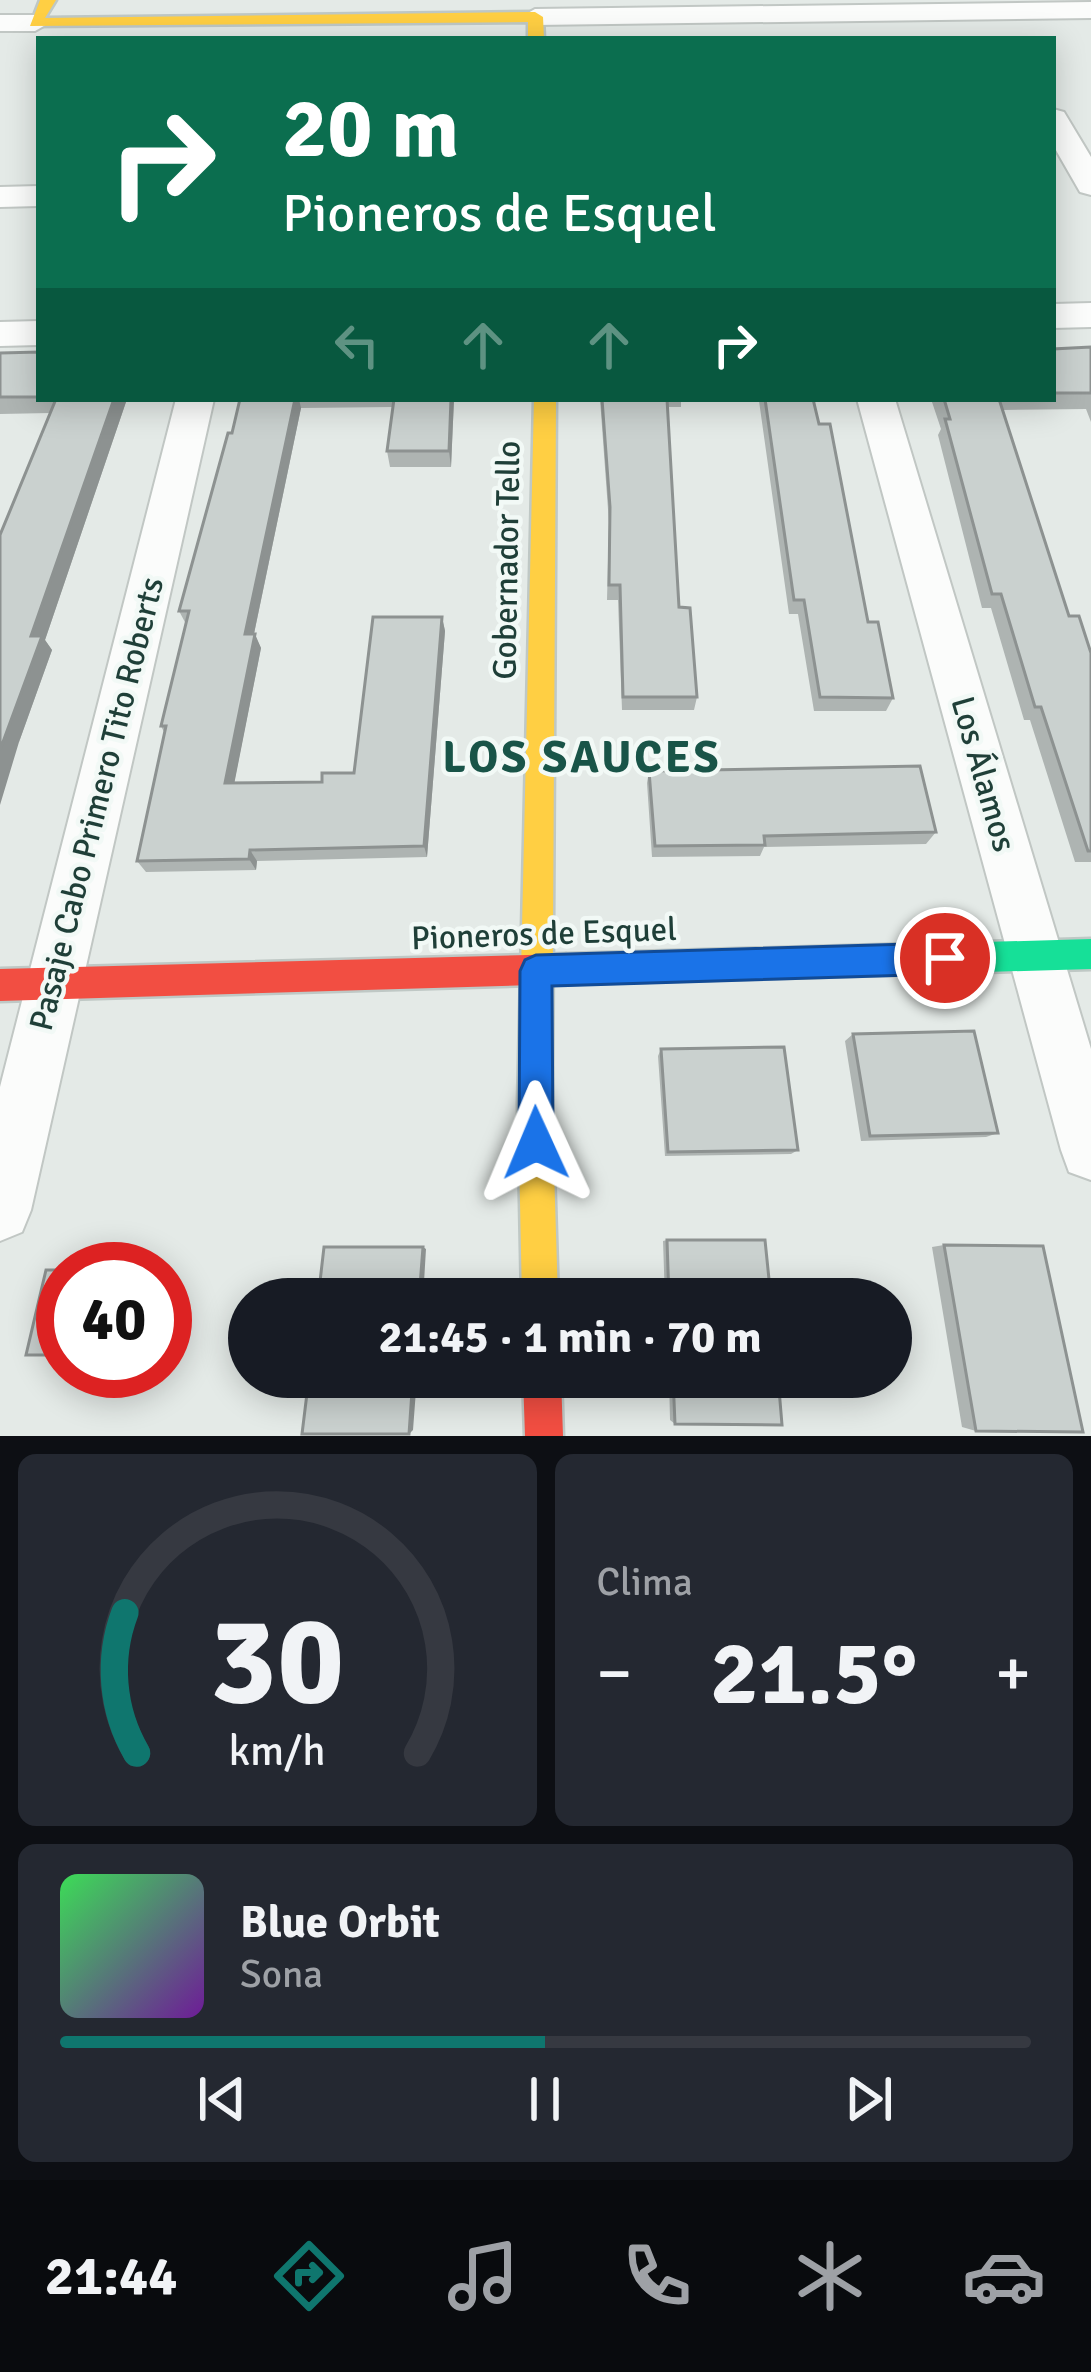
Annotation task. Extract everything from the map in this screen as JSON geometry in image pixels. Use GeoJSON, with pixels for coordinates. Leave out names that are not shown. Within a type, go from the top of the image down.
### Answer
{"type":"FeatureCollection","features":[{"type":"Feature","properties":{"kind":"street"},"geometry":{"type":"LineString","coordinates":[[0,23],[41,11],[536,28],[769,27],[1091,10]]}},
{"type":"Feature","properties":{"kind":"street"},"geometry":{"type":"LineString","coordinates":[[993,12],[1007,36]]}},
{"type":"Feature","properties":{"kind":"street"},"geometry":{"type":"LineString","coordinates":[[1056,123],[1091,185]]}},
{"type":"Feature","properties":{"kind":"street"},"geometry":{"type":"LineString","coordinates":[[0,197],[36,196]]}},
{"type":"Feature","properties":{"kind":"street"},"geometry":{"type":"LineString","coordinates":[[1056,316],[1091,315]]}},
{"type":"Feature","properties":{"kind":"street"},"geometry":{"type":"LineString","coordinates":[[0,334],[36,333]]}},
{"type":"Feature","properties":{"kind":"street","name":"Pasaje Cabo Primero Tito Roberts"},"geometry":{"type":"LineString","coordinates":[[0,1210],[194,402]]}},
{"type":"Feature","properties":{"kind":"street","name":"Gobernador Tello"},"geometry":{"type":"LineString","coordinates":[[540,1278],[536,971],[545,402]]}},
{"type":"Feature","properties":{"kind":"street","name":"Los Álamos"},"geometry":{"type":"LineString","coordinates":[[877,402],[1091,1150]]}},
{"type":"Feature","properties":{"kind":"street","name":"Pioneros de Esquel"},"geometry":{"type":"LineString","coordinates":[[0,985],[1091,954]]}},
{"type":"Feature","properties":{"kind":"street"},"geometry":{"type":"LineString","coordinates":[[543,1398],[544,1436]]}},
{"type":"Feature","properties":{"kind":"building"},"geometry":{"type":"Polygon","coordinates":[[[1091,347],[1091,393],[1056,393],[1056,349],[1091,347]]]}},
{"type":"Feature","properties":{"kind":"building"},"geometry":{"type":"Polygon","coordinates":[[[36,352],[36,397],[0,397],[0,353],[36,352]]]}},
{"type":"Feature","properties":{"kind":"building"},"geometry":{"type":"Polygon","coordinates":[[[55,402],[113,402],[31,636],[42,636],[0,750],[0,535],[55,402]]]}},
{"type":"Feature","properties":{"kind":"building"},"geometry":{"type":"Polygon","coordinates":[[[239,402],[294,402],[245,634],[255,634],[225,783],[322,782],[322,773],[354,773],[373,617],[442,617],[424,846],[250,850],[249,859],[137,861],[166,726],[161,726],[189,611],[179,611],[228,433],[232,433],[239,402]]]}},
{"type":"Feature","properties":{"kind":"building"},"geometry":{"type":"Polygon","coordinates":[[[394,402],[451,402],[449,451],[387,451],[394,402]]]}},
{"type":"Feature","properties":{"kind":"building"},"geometry":{"type":"Polygon","coordinates":[[[602,402],[667,402],[679,607],[690,608],[697,697],[623,697],[620,585],[609,585],[610,507],[602,402]]]}},
{"type":"Feature","properties":{"kind":"building"},"geometry":{"type":"Polygon","coordinates":[[[765,402],[814,402],[819,424],[830,424],[868,622],[878,622],[893,698],[820,697],[804,600],[794,600],[765,402]]]}},
{"type":"Feature","properties":{"kind":"building"},"geometry":{"type":"Polygon","coordinates":[[[945,402],[1000,402],[1069,616],[1079,616],[1091,653],[1091,851],[1041,707],[1035,707],[1001,594],[992,594],[945,419],[950,419],[945,402]]]}},
{"type":"Feature","properties":{"kind":"building"},"geometry":{"type":"Polygon","coordinates":[[[920,766],[936,832],[764,836],[765,845],[655,846],[649,771],[920,766]]]}},
{"type":"Feature","properties":{"kind":"building"},"geometry":{"type":"Polygon","coordinates":[[[974,1031],[998,1133],[870,1136],[853,1034],[974,1031]]]}},
{"type":"Feature","properties":{"kind":"building"},"geometry":{"type":"Polygon","coordinates":[[[784,1047],[798,1150],[668,1152],[661,1049],[784,1047]]]}},
{"type":"Feature","properties":{"kind":"building"},"geometry":{"type":"Polygon","coordinates":[[[667,1240],[765,1240],[769,1278],[668,1278],[667,1240]]]}},
{"type":"Feature","properties":{"kind":"building"},"geometry":{"type":"Polygon","coordinates":[[[944,1245],[1043,1246],[1083,1432],[976,1431],[944,1245]]]}},
{"type":"Feature","properties":{"kind":"building"},"geometry":{"type":"Polygon","coordinates":[[[324,1247],[423,1247],[421,1278],[320,1278],[324,1247]]]}},
{"type":"Feature","properties":{"kind":"building"},"geometry":{"type":"Polygon","coordinates":[[[36,1312],[36,1355],[26,1355],[36,1312]]]}},
{"type":"Feature","properties":{"kind":"building"},"geometry":{"type":"Polygon","coordinates":[[[306,1398],[412,1398],[409,1434],[302,1434],[306,1398]]]}},
{"type":"Feature","properties":{"kind":"building"},"geometry":{"type":"Polygon","coordinates":[[[674,1398],[780,1398],[782,1425],[675,1424],[674,1398]]]}},
{"type":"Feature","properties":{"kind":"traffic: fast"},"geometry":{"type":"LineString","coordinates":[[566,969],[1091,954]]}},
{"type":"Feature","properties":{"kind":"traffic: slow"},"geometry":{"type":"LineString","coordinates":[[48,0],[35,23],[535,17],[536,36]]}},
{"type":"Feature","properties":{"kind":"traffic: slow"},"geometry":{"type":"LineString","coordinates":[[539,1278],[535,1104],[545,402]]}},
{"type":"Feature","properties":{"kind":"traffic: jam"},"geometry":{"type":"LineString","coordinates":[[0,985],[566,969]]}},
{"type":"Feature","properties":{"kind":"traffic: jam"},"geometry":{"type":"LineString","coordinates":[[543,1398],[544,1436]]}},
{"type":"Feature","properties":{"kind":"district","name":"LOS SAUCES"},"geometry":{"type":"Point","coordinates":[582,757]}},
{"type":"Feature","properties":{"kind":"route"},"geometry":{"type":"LineString","coordinates":[[536,1143],[536,971],[945,958]]}}]}
